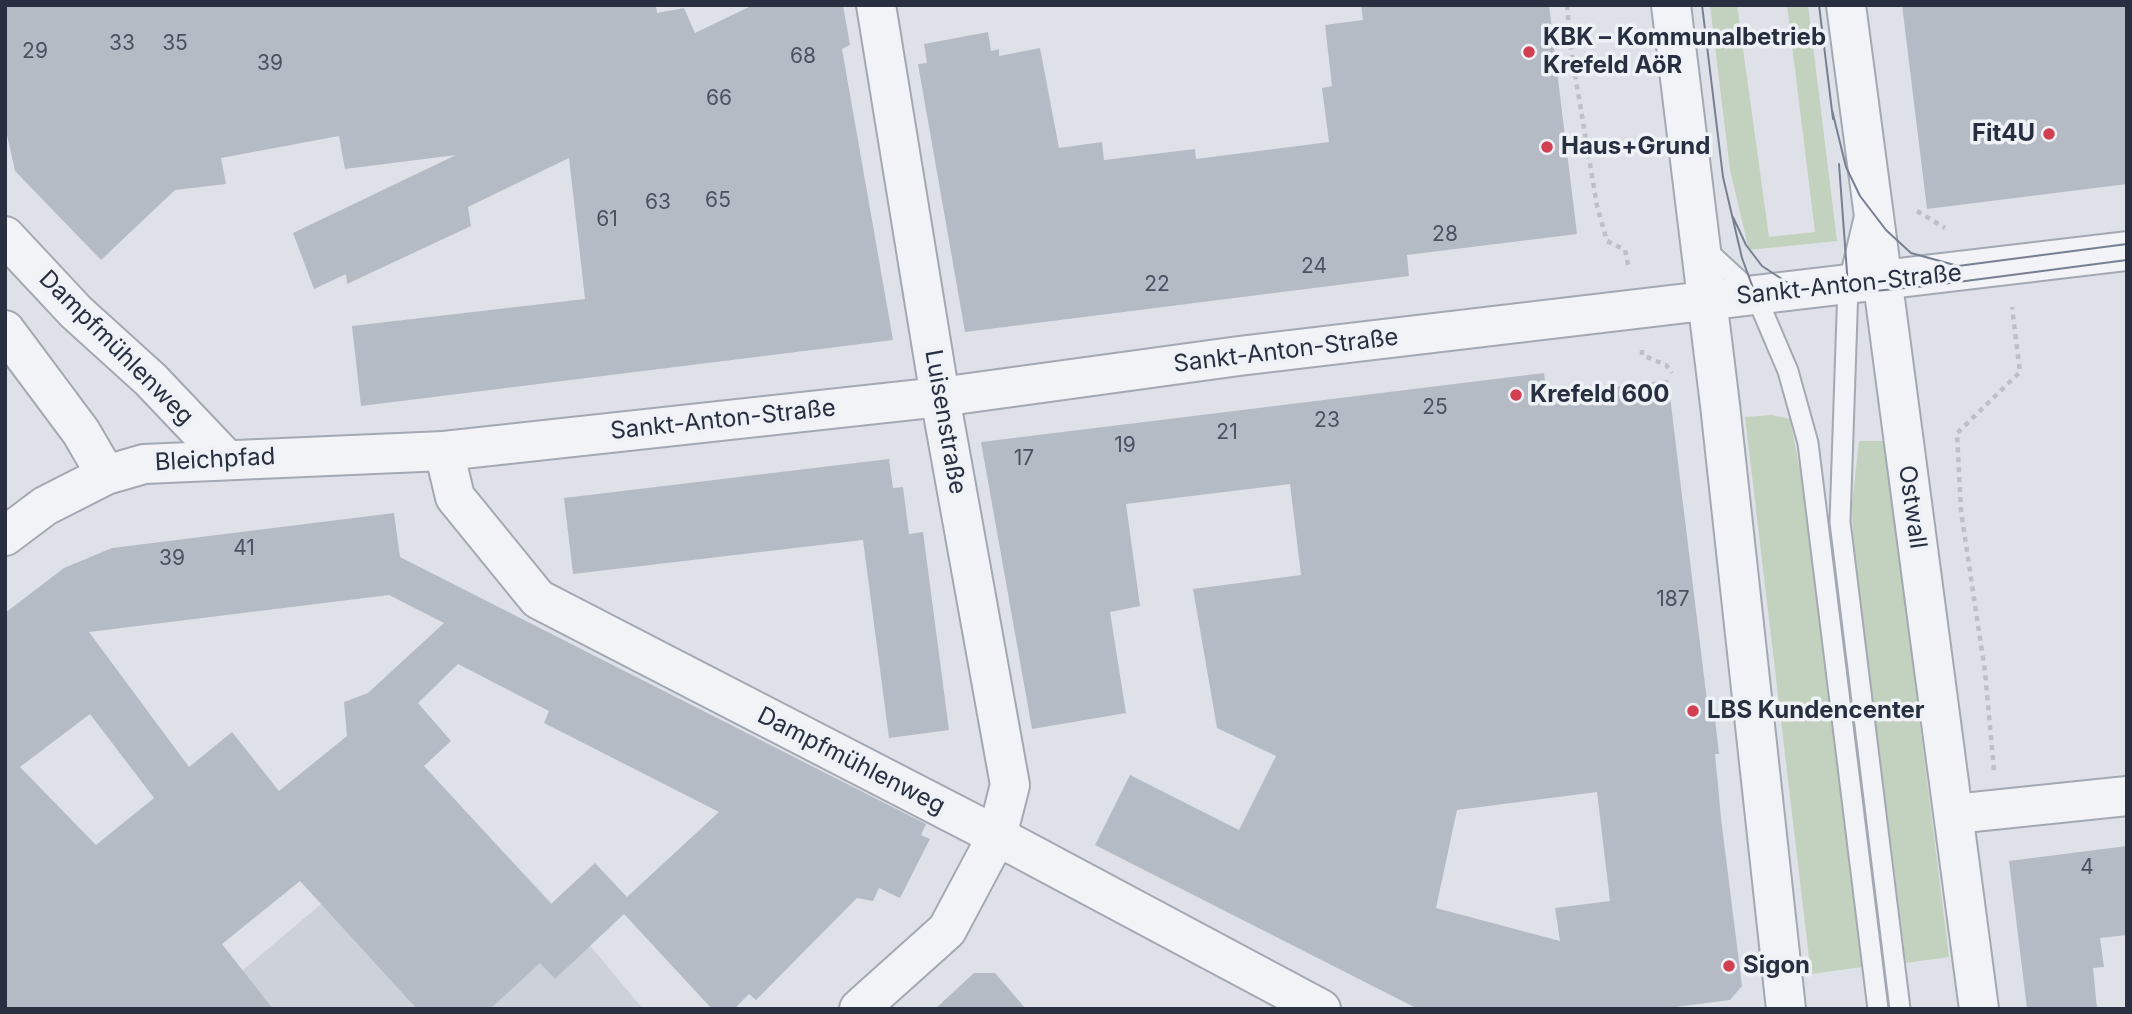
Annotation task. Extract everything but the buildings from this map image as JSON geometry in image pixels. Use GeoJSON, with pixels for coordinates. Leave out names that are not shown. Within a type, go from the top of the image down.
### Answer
{"type":"FeatureCollection","features":[{"type":"Feature","properties":{"kind":"street","name":"Luisenstraße"},"geometry":{"type":"LineString","coordinates":[[859,1009],[947,930],[997,836],[1010,785],[940,397],[876,5]]}},
{"type":"Feature","properties":{"kind":"street"},"geometry":{"type":"LineString","coordinates":[[1671,5],[1701,245],[1786,1009]]}},
{"type":"Feature","properties":{"kind":"street","name":"Ostwall"},"geometry":{"type":"LineString","coordinates":[[1846,5],[1871,188],[1866,284],[1954,814],[1979,1009]]}},
{"type":"Feature","properties":{"kind":"street","name":"Dampfmühlenweg"},"geometry":{"type":"LineString","coordinates":[[5,236],[76,312],[151,380],[226,459]]}},
{"type":"Feature","properties":{"kind":"street","name":"Sankt-Anton-Straße"},"geometry":{"type":"LineString","coordinates":[[444,451],[940,397],[1239,356],[1866,284],[2127,251]]}},
{"type":"Feature","properties":{"kind":"street"},"geometry":{"type":"LineString","coordinates":[[5,330],[81,432],[106,475]]}},
{"type":"Feature","properties":{"kind":"street","name":"Dampfmühlenweg"},"geometry":{"type":"LineString","coordinates":[[444,451],[455,497],[538,599],[997,836],[1321,1009]]}},
{"type":"Feature","properties":{"kind":"street","name":"Bleichpfad"},"geometry":{"type":"LineString","coordinates":[[5,536],[45,506],[106,475],[144,464],[444,451]]}},
{"type":"Feature","properties":{"kind":"street"},"geometry":{"type":"LineString","coordinates":[[1954,814],[2127,796]]}},
{"type":"Feature","properties":{"kind":"lane"},"geometry":{"type":"LineString","coordinates":[[1701,245],[1727,273],[1756,296],[1788,371],[1808,443],[1878,1009]]}},
{"type":"Feature","properties":{"kind":"lane"},"geometry":{"type":"LineString","coordinates":[[1866,284],[1840,522],[1900,1009]]}},
{"type":"Feature","properties":{"kind":"path"},"geometry":{"type":"LineString","coordinates":[[1914,209],[1950,232]]}},
{"type":"Feature","properties":{"kind":"path"},"geometry":{"type":"LineString","coordinates":[[1997,809],[1985,672],[1961,511],[1957,433],[2020,372],[2007,267]]}},
{"type":"Feature","properties":{"kind":"shaded area"},"geometry":{"type":"Polygon","coordinates":[[[450,795],[578,931],[643,1009],[172,1009],[243,970],[450,795]]]}},
{"type":"Feature","properties":{"kind":"green space"},"geometry":{"type":"Polygon","coordinates":[[[1710,5],[1737,5],[1769,237],[1815,232],[1787,5],[1808,5],[1837,241],[1749,250],[1730,170],[1710,5]]]}},
{"type":"Feature","properties":{"kind":"green space"},"geometry":{"type":"Polygon","coordinates":[[[1772,415],[1790,419],[1800,470],[1863,967],[1811,974],[1745,417],[1772,415]]]}},
{"type":"Feature","properties":{"kind":"green space"},"geometry":{"type":"Polygon","coordinates":[[[1859,441],[1885,441],[1949,957],[1906,963],[1853,542],[1852,504],[1859,441]]]}},
{"type":"Feature","properties":{"kind":"tram line"},"geometry":{"type":"LineString","coordinates":[[1702,5],[1723,177],[1742,258],[1756,296]]}},
{"type":"Feature","properties":{"kind":"tram line"},"geometry":{"type":"LineString","coordinates":[[1819,5],[1833,119]]}},
{"type":"Feature","properties":{"kind":"tram line"},"geometry":{"type":"LineString","coordinates":[[1832,110],[1846,167],[1860,196],[1886,230],[1911,253],[1958,266],[2127,244]]}},
{"type":"Feature","properties":{"kind":"tram line"},"geometry":{"type":"LineString","coordinates":[[1839,164],[1848,286]]}},
{"type":"Feature","properties":{"kind":"tram line"},"geometry":{"type":"LineString","coordinates":[[1733,217],[1746,245],[1762,266],[1788,283],[1832,295],[1927,286],[2127,260]]}},
{"type":"Feature","properties":{"kind":"place","name":"KBK – Kommunalbetrieb Krefeld AöR"},"geometry":{"type":"Point","coordinates":[1529,52]}},
{"type":"Feature","properties":{"kind":"place","name":"Fit4U"},"geometry":{"type":"Point","coordinates":[2049,134]}},
{"type":"Feature","properties":{"kind":"place","name":"Haus+Grund"},"geometry":{"type":"Point","coordinates":[1547,147]}},
{"type":"Feature","properties":{"kind":"place","name":"Krefeld 600"},"geometry":{"type":"Point","coordinates":[1516,395]}},
{"type":"Feature","properties":{"kind":"place","name":"LBS Kundencenter"},"geometry":{"type":"Point","coordinates":[1693,711]}},
{"type":"Feature","properties":{"kind":"place","name":"Sigon"},"geometry":{"type":"Point","coordinates":[1729,966]}}]}
